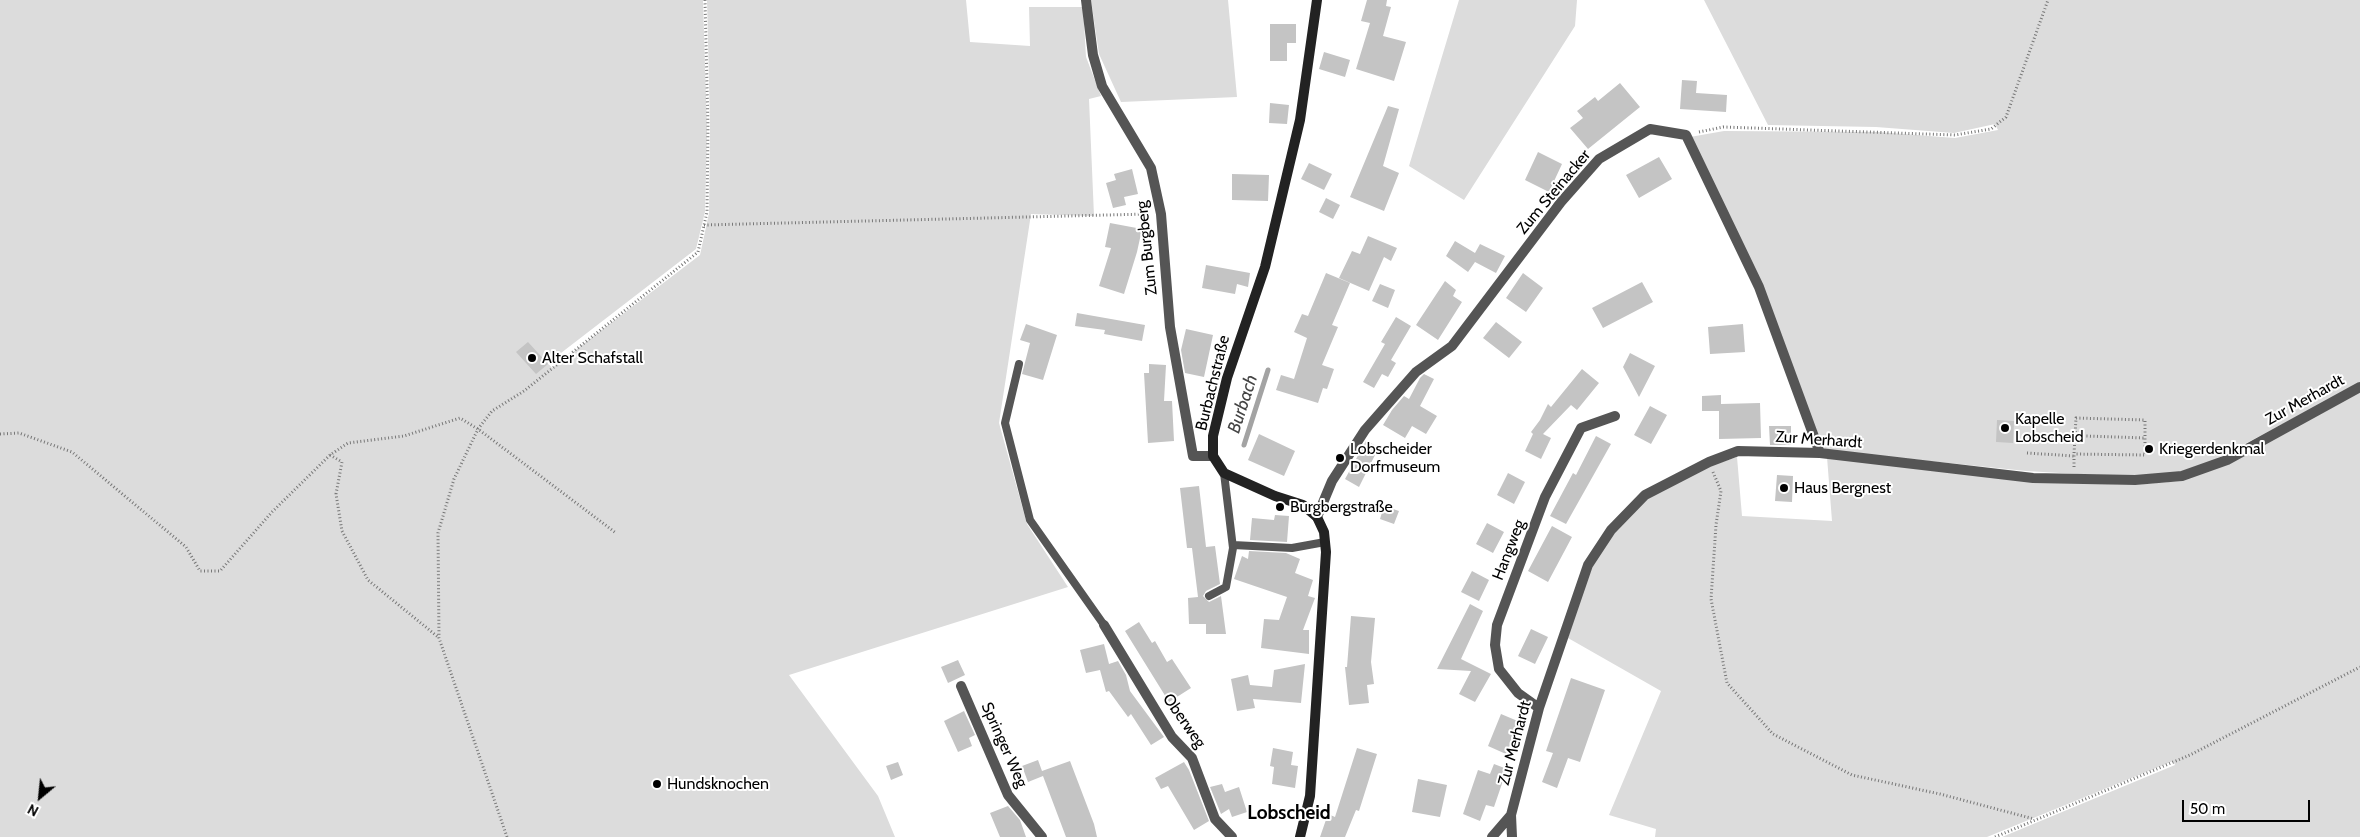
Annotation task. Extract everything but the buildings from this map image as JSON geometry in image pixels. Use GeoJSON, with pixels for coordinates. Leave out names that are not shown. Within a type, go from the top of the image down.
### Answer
{"type":"FeatureCollection","features":[{"type":"Feature","properties":{"kind":"street","name":"Zum Burgberg"},"geometry":{"type":"LineString","coordinates":[[1086,0],[1093,55],[1102,86],[1151,168],[1161,214],[1170,327],[1193,456],[1213,456]]}},
{"type":"Feature","properties":{"kind":"street","name":"Burbachstraße"},"geometry":{"type":"LineString","coordinates":[[1224,473],[1213,456],[1214,436],[1228,378],[1265,267],[1300,120],[1317,0]]}},
{"type":"Feature","properties":{"kind":"street","name":"Zum Steinacker"},"geometry":{"type":"LineString","coordinates":[[1317,517],[1332,481],[1364,430],[1416,372],[1452,346],[1560,202],[1599,159],[1650,129],[1686,135]]}},
{"type":"Feature","properties":{"kind":"street"},"geometry":{"type":"LineString","coordinates":[[1686,135],[1759,287],[1820,452]]}},
{"type":"Feature","properties":{"kind":"street","name":"Zur Merhardt"},"geometry":{"type":"LineString","coordinates":[[1492,837],[1511,815],[1539,708],[1588,565],[1611,530],[1646,495],[1710,462],[1738,451],[1820,452],[2032,478],[2135,480],[2182,476],[2227,460],[2360,387]]}},
{"type":"Feature","properties":{"kind":"street","name":"Hangweg"},"geometry":{"type":"LineString","coordinates":[[1539,708],[1518,693],[1499,669],[1495,645],[1497,625],[1545,498],[1582,428],[1615,416]]}},
{"type":"Feature","properties":{"kind":"street"},"geometry":{"type":"LineString","coordinates":[[1224,473],[1275,496],[1303,505],[1317,517],[1324,532],[1325,542],[1310,796],[1300,837]]}},
{"type":"Feature","properties":{"kind":"street","name":"Oberweg"},"geometry":{"type":"LineString","coordinates":[[1104,625],[1172,737],[1192,758],[1215,820],[1232,837]]}},
{"type":"Feature","properties":{"kind":"street","name":"Springer Weg"},"geometry":{"type":"LineString","coordinates":[[962,686],[1008,795],[1042,837]]}},
{"type":"Feature","properties":{"kind":"street"},"geometry":{"type":"LineString","coordinates":[[1511,815],[1512,837]]}},
{"type":"Feature","properties":{"kind":"lane"},"geometry":{"type":"LineString","coordinates":[[1019,364],[1005,423],[1030,520],[1104,625]]}},
{"type":"Feature","properties":{"kind":"lane"},"geometry":{"type":"LineString","coordinates":[[1209,596],[1226,587],[1232,545],[1224,473]]}},
{"type":"Feature","properties":{"kind":"lane"},"geometry":{"type":"LineString","coordinates":[[1232,545],[1292,548],[1325,542]]}},
{"type":"Feature","properties":{"kind":"path"},"geometry":{"type":"LineString","coordinates":[[507,837],[439,638],[438,534],[454,479],[478,429],[492,412],[524,391],[698,252],[707,212],[708,127],[705,0]]}},
{"type":"Feature","properties":{"kind":"path"},"geometry":{"type":"LineString","coordinates":[[1686,135],[1724,127],[1955,135],[1991,129],[2006,117],[2048,0]]}},
{"type":"Feature","properties":{"kind":"path"},"geometry":{"type":"LineString","coordinates":[[704,225],[1161,214]]}},
{"type":"Feature","properties":{"kind":"path"},"geometry":{"type":"LineString","coordinates":[[0,434],[19,434],[72,452],[186,547],[200,570],[220,571],[266,518],[330,455],[348,444],[404,436],[460,418],[478,429],[616,533]]}},
{"type":"Feature","properties":{"kind":"path"},"geometry":{"type":"LineString","coordinates":[[2026,453],[2074,455],[2145,455],[2146,420],[2076,418],[2074,455],[2074,473]]}},
{"type":"Feature","properties":{"kind":"path"},"geometry":{"type":"LineString","coordinates":[[2027,434],[2145,438]]}},
{"type":"Feature","properties":{"kind":"path"},"geometry":{"type":"LineString","coordinates":[[330,455],[342,462],[336,494],[342,531],[368,580],[439,638]]}},
{"type":"Feature","properties":{"kind":"path"},"geometry":{"type":"LineString","coordinates":[[1710,462],[1721,491],[1716,525],[1711,599],[1727,683],[1773,734],[1852,775],[1940,794],[2034,819]]}},
{"type":"Feature","properties":{"kind":"path"},"geometry":{"type":"LineString","coordinates":[[1995,837],[2190,755],[2360,667]]}},
{"type":"Feature","properties":{"kind":"shaded area"},"geometry":{"type":"Polygon","coordinates":[[[0,0],[703,0],[707,131],[705,212],[696,249],[548,363],[552,368],[700,255],[709,213],[710,127],[707,0],[966,0],[970,42],[1030,46],[1029,7],[1083,7],[1086,57],[1101,96],[1089,99],[1094,216],[1031,214],[999,423],[1027,524],[1068,587],[789,675],[878,796],[895,837],[0,837],[0,0]]]}},
{"type":"Feature","properties":{"kind":"shaded area"},"geometry":{"type":"Polygon","coordinates":[[[1091,0],[1228,0],[1237,97],[1121,102],[1099,54],[1091,0]]]}},
{"type":"Feature","properties":{"kind":"shaded area"},"geometry":{"type":"Polygon","coordinates":[[[1459,0],[1577,0],[1575,26],[1464,200],[1409,166],[1459,0]]]}},
{"type":"Feature","properties":{"kind":"shaded area"},"geometry":{"type":"Polygon","coordinates":[[[1704,0],[2360,0],[2360,383],[2203,466],[2181,473],[2129,477],[2026,471],[1823,450],[1763,286],[1690,137],[1724,131],[1878,132],[1955,138],[1998,130],[1995,124],[1954,133],[1876,127],[1768,125],[1704,0]]]}},
{"type":"Feature","properties":{"kind":"shaded area"},"geometry":{"type":"Polygon","coordinates":[[[2360,389],[2360,837],[2002,837],[2175,765],[2173,761],[1987,837],[1655,837],[1656,829],[1609,815],[1661,691],[1568,638],[1591,566],[1611,536],[1648,498],[1710,466],[1737,457],[1742,516],[1832,521],[1827,457],[2032,481],[2132,485],[2181,481],[2360,389]]]}},
{"type":"Feature","properties":{"kind":"waterway","name":"Burbach"},"geometry":{"type":"LineString","coordinates":[[1244,445],[1268,370]]}},
{"type":"Feature","properties":{"kind":"place","name":"Alter Schafstall"},"geometry":{"type":"Point","coordinates":[532,358]}},
{"type":"Feature","properties":{"kind":"place","name":"Kapelle Lobscheid"},"geometry":{"type":"Point","coordinates":[2005,428]}},
{"type":"Feature","properties":{"kind":"place","name":"Kriegerdenkmal"},"geometry":{"type":"Point","coordinates":[2149,449]}},
{"type":"Feature","properties":{"kind":"place","name":"Lobscheider Dorfmuseum"},"geometry":{"type":"Point","coordinates":[1340,458]}},
{"type":"Feature","properties":{"kind":"place","name":"Haus Bergnest"},"geometry":{"type":"Point","coordinates":[1784,488]}},
{"type":"Feature","properties":{"kind":"place","name":"Burgbergstraße"},"geometry":{"type":"Point","coordinates":[1280,507]}},
{"type":"Feature","properties":{"kind":"place","name":"Hundsknochen"},"geometry":{"type":"Point","coordinates":[657,784]}},
{"type":"Feature","properties":{"kind":"district","name":"Lobscheid"},"geometry":{"type":"Point","coordinates":[1289,813]}}]}
